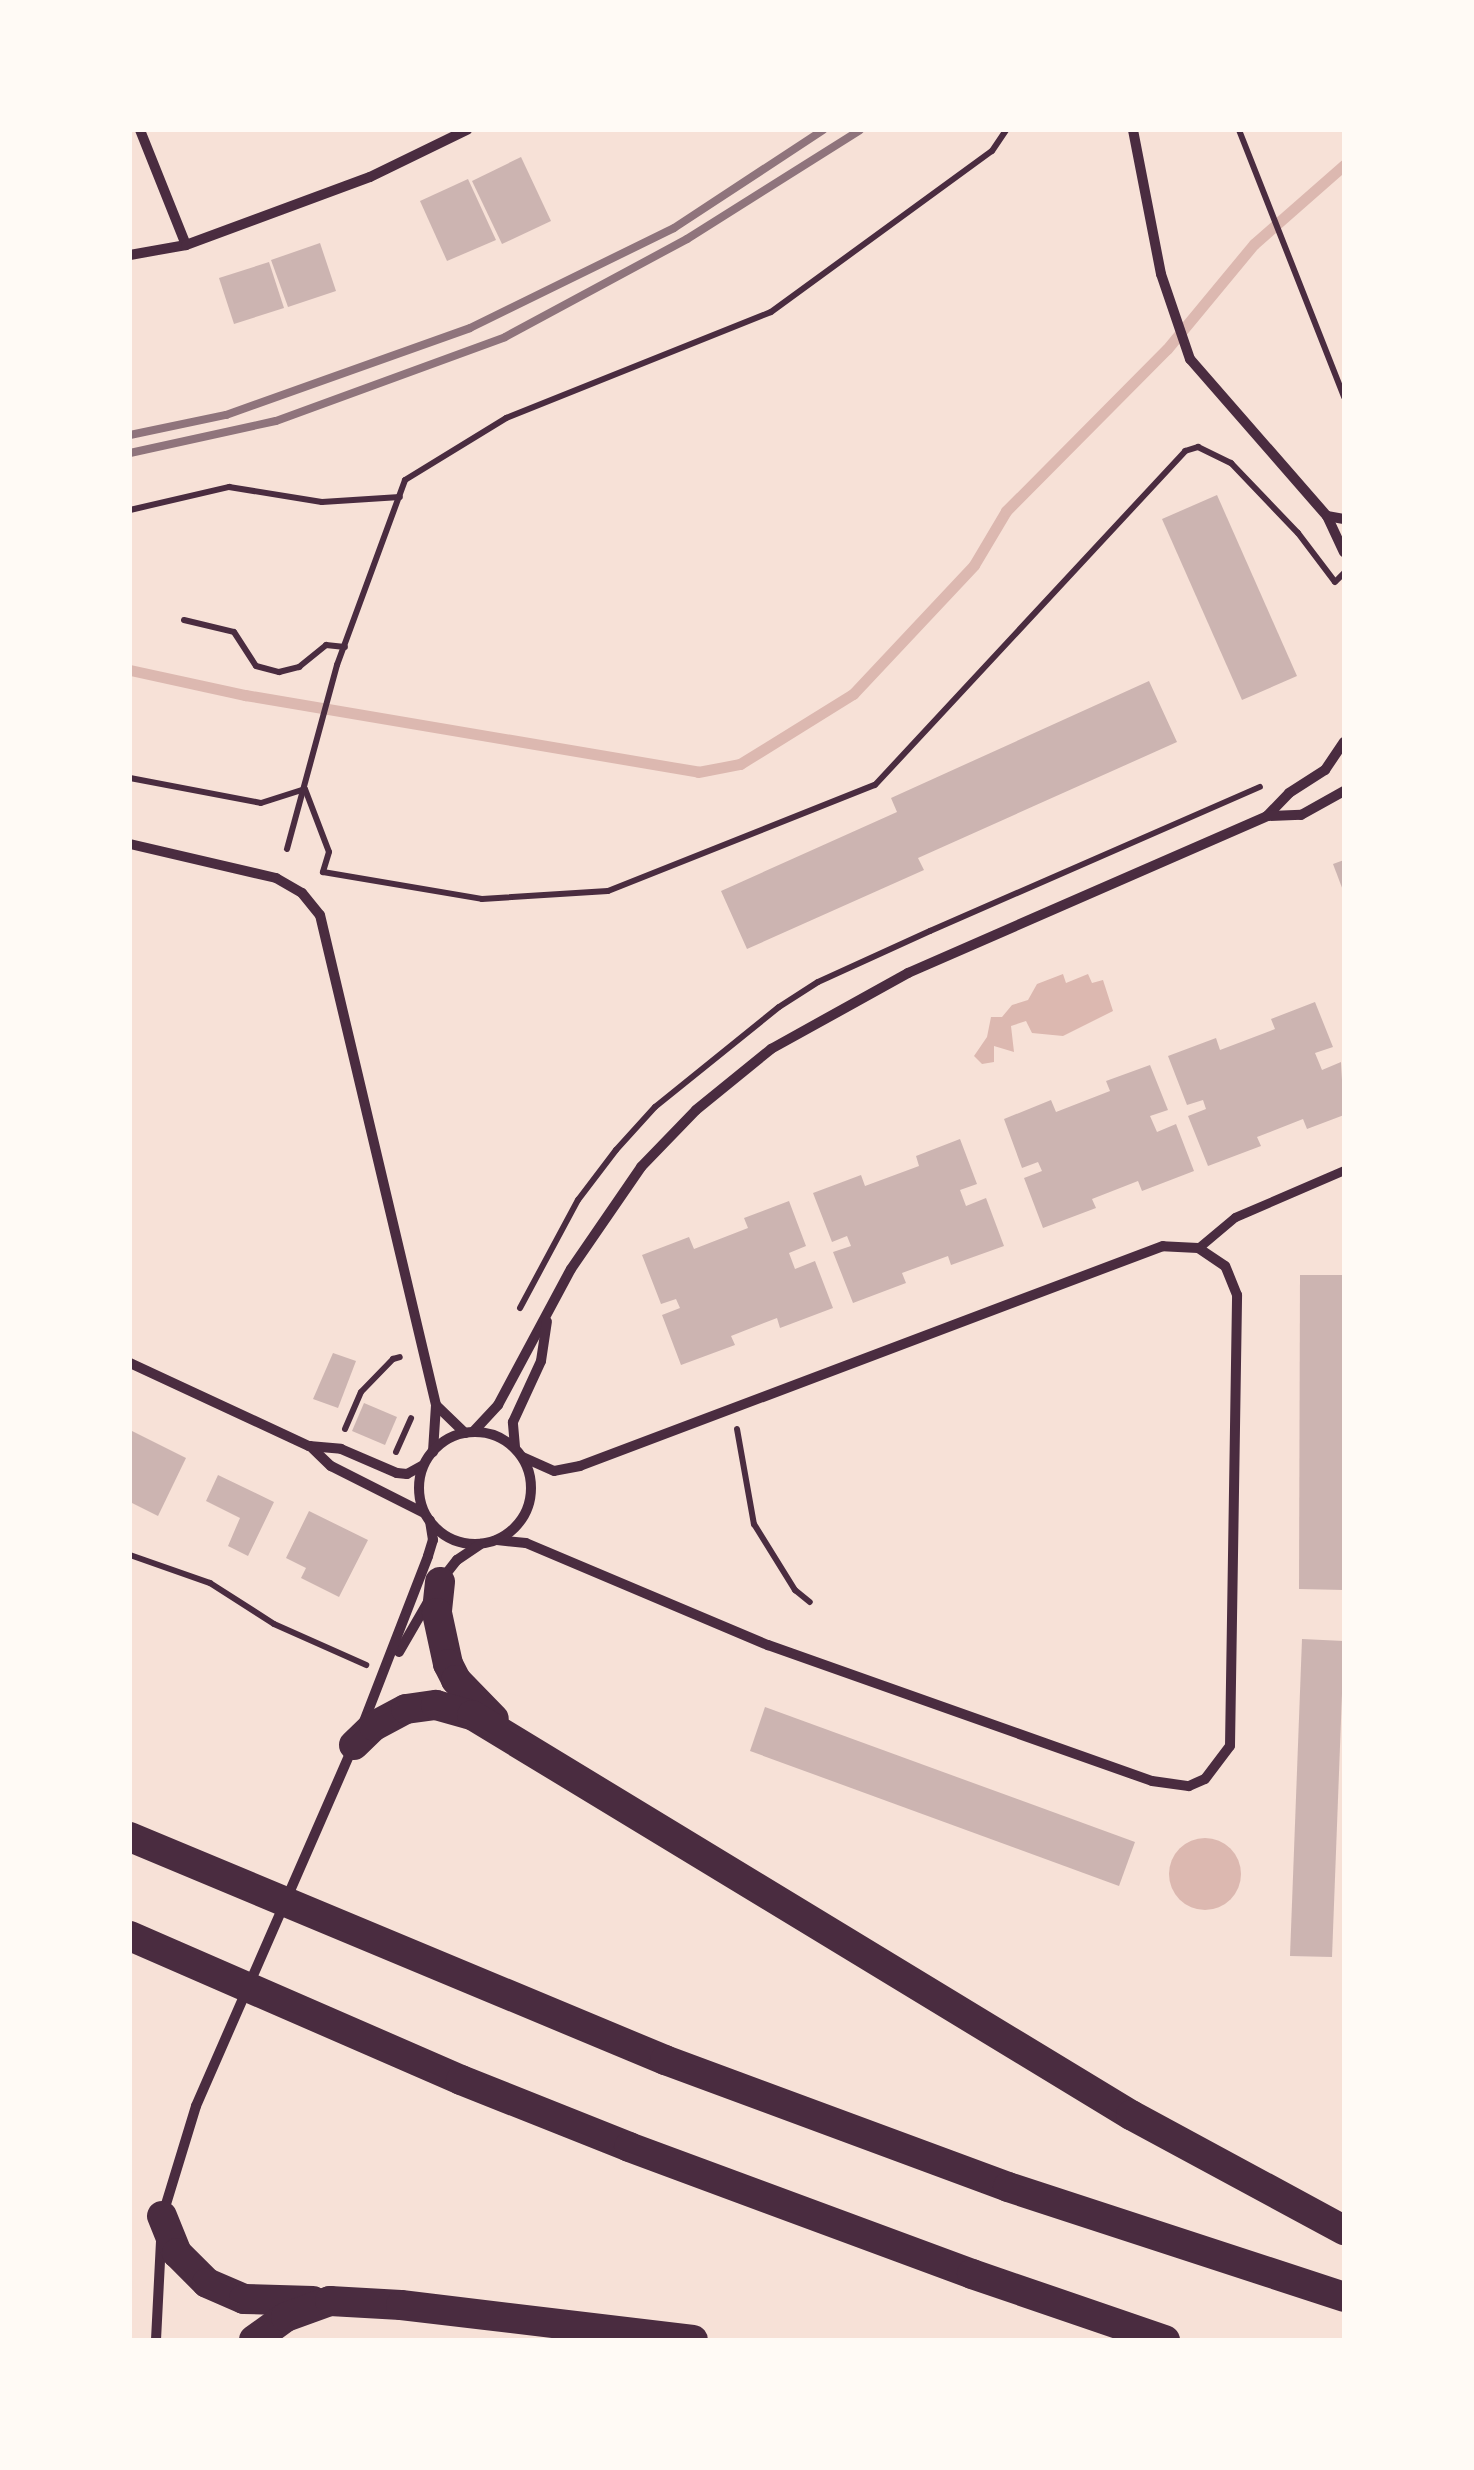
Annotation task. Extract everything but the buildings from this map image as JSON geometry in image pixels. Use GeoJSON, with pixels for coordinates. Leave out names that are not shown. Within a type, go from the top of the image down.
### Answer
{"type":"FeatureCollection","features":[{"type":"Feature","properties":{"kind":"highway"},"geometry":{"type":"LineString","coordinates":[[440,1582],[437,1613],[448,1664],[483,1710],[518,1741]]}},
{"type":"Feature","properties":{"kind":"highway"},"geometry":{"type":"LineString","coordinates":[[354,1745],[391,1715],[436,1704],[472,1715],[1131,2115],[1344,2230]]}},
{"type":"Feature","properties":{"kind":"highway"},"geometry":{"type":"LineString","coordinates":[[130,1836],[665,2060],[1025,2192],[1344,2298]]}},
{"type":"Feature","properties":{"kind":"highway"},"geometry":{"type":"LineString","coordinates":[[130,1936],[612,2140],[972,2274],[1165,2340]]}},
{"type":"Feature","properties":{"kind":"highway"},"geometry":{"type":"LineString","coordinates":[[162,2216],[177,2253],[190,2270],[224,2292],[244,2299],[401,2305],[693,2340]]}},
{"type":"Feature","properties":{"kind":"highway"},"geometry":{"type":"LineString","coordinates":[[254,2340],[286,2317],[330,2301]]}},
{"type":"Feature","properties":{"kind":"street"},"geometry":{"type":"LineString","coordinates":[[140,130],[186,245]]}},
{"type":"Feature","properties":{"kind":"street"},"geometry":{"type":"LineString","coordinates":[[130,255],[186,245],[370,177],[467,130]]}},
{"type":"Feature","properties":{"kind":"street"},"geometry":{"type":"LineString","coordinates":[[1134,130],[1162,274],[1190,359],[1327,516],[1344,552]]}},
{"type":"Feature","properties":{"kind":"street"},"geometry":{"type":"LineString","coordinates":[[1327,516],[1344,520]]}},
{"type":"Feature","properties":{"kind":"street"},"geometry":{"type":"LineString","coordinates":[[1267,816],[1289,793],[1325,770],[1344,742]]}},
{"type":"Feature","properties":{"kind":"street"},"geometry":{"type":"LineString","coordinates":[[156,2340],[162,2216],[196,2106],[385,1674],[428,1556],[429,1519],[420,1492],[425,1464],[433,1452],[469,1433],[498,1405],[524,1350],[601,1220],[641,1167],[696,1110],[770,1049],[908,973],[1267,816],[1301,815],[1344,791]]}},
{"type":"Feature","properties":{"kind":"street"},"geometry":{"type":"LineString","coordinates":[[130,844],[276,878],[302,893],[320,914],[436,1405],[433,1452]]}},
{"type":"Feature","properties":{"kind":"street"},"geometry":{"type":"LineString","coordinates":[[1198,1248],[1235,1217],[1344,1170]]}},
{"type":"Feature","properties":{"kind":"street"},"geometry":{"type":"LineString","coordinates":[[385,1674],[457,1560],[482,1544],[497,1540],[526,1543],[768,1646],[1172,1786],[1205,1780],[1224,1759],[1232,1732],[1237,1295],[1225,1266],[1198,1248],[1163,1246],[565,1470],[543,1468],[497,1436],[469,1433],[436,1405]]}},
{"type":"Feature","properties":{"kind":"street"},"geometry":{"type":"LineString","coordinates":[[497,1540],[519,1523],[530,1498],[528,1469],[519,1454],[513,1422],[541,1361],[548,1315]]}},
{"type":"Feature","properties":{"kind":"street"},"geometry":{"type":"LineString","coordinates":[[130,1363],[309,1446],[331,1466],[408,1502],[454,1539],[482,1544]]}},
{"type":"Feature","properties":{"kind":"street"},"geometry":{"type":"LineString","coordinates":[[309,1446],[341,1449],[397,1473],[406,1474],[425,1464]]}},
{"type":"Feature","properties":{"kind":"path"},"geometry":{"type":"LineString","coordinates":[[287,850],[337,665],[405,480],[506,418],[771,312],[992,151],[1006,130]]}},
{"type":"Feature","properties":{"kind":"path"},"geometry":{"type":"LineString","coordinates":[[1239,130],[1292,272],[1340,376],[1344,397]]}},
{"type":"Feature","properties":{"kind":"path"},"geometry":{"type":"LineString","coordinates":[[305,789],[329,852],[323,872],[482,899],[608,892],[875,785],[1185,450],[1198,448],[1231,464],[1298,533],[1335,582],[1344,573]]}},
{"type":"Feature","properties":{"kind":"path"},"geometry":{"type":"LineString","coordinates":[[130,510],[230,487],[322,502],[400,496]]}},
{"type":"Feature","properties":{"kind":"path"},"geometry":{"type":"LineString","coordinates":[[184,620],[234,632],[256,666],[279,672],[298,667],[326,645],[344,647]]}},
{"type":"Feature","properties":{"kind":"path"},"geometry":{"type":"LineString","coordinates":[[130,778],[261,803],[305,789]]}},
{"type":"Feature","properties":{"kind":"path"},"geometry":{"type":"LineString","coordinates":[[342,1433],[360,1392],[400,1357]]}},
{"type":"Feature","properties":{"kind":"path"},"geometry":{"type":"LineString","coordinates":[[734,1408],[754,1524],[796,1590],[810,1602]]}},
{"type":"Feature","properties":{"kind":"path"},"geometry":{"type":"LineString","coordinates":[[393,1456],[414,1413]]}},
{"type":"Feature","properties":{"kind":"path"},"geometry":{"type":"LineString","coordinates":[[130,1555],[210,1583],[274,1624],[385,1674]]}},
{"type":"Feature","properties":{"kind":"shaded area"},"geometry":{"type":"Polygon","coordinates":[[[1063,974],[1066,983],[1088,974],[1092,983],[1103,980],[1113,1011],[1063,1036],[1032,1033],[1026,1021],[1011,1026],[1014,1052],[994,1046],[994,1062],[982,1064],[974,1056],[987,1037],[991,1017],[1002,1017],[1012,1005],[1028,1000],[1037,984],[1063,974]]]}},
{"type":"Feature","properties":{"kind":"shaded area"},"geometry":{"type":"Polygon","coordinates":[[[1205,1838],[1230,1849],[1241,1874],[1230,1899],[1205,1910],[1180,1899],[1169,1874],[1180,1849],[1205,1838]]]}},
{"type":"Feature","properties":{"kind":"waterway"},"geometry":{"type":"LineString","coordinates":[[130,670],[245,695],[698,772],[740,764],[853,694],[974,565],[1006,511],[1167,349],[1254,244],[1344,165]]}},
{"type":"Feature","properties":{"kind":"railway"},"geometry":{"type":"LineString","coordinates":[[130,435],[226,415],[470,328],[674,228],[823,130]]}},
{"type":"Feature","properties":{"kind":"railway"},"geometry":{"type":"LineString","coordinates":[[130,453],[276,421],[505,337],[687,239],[860,130]]}}]}
